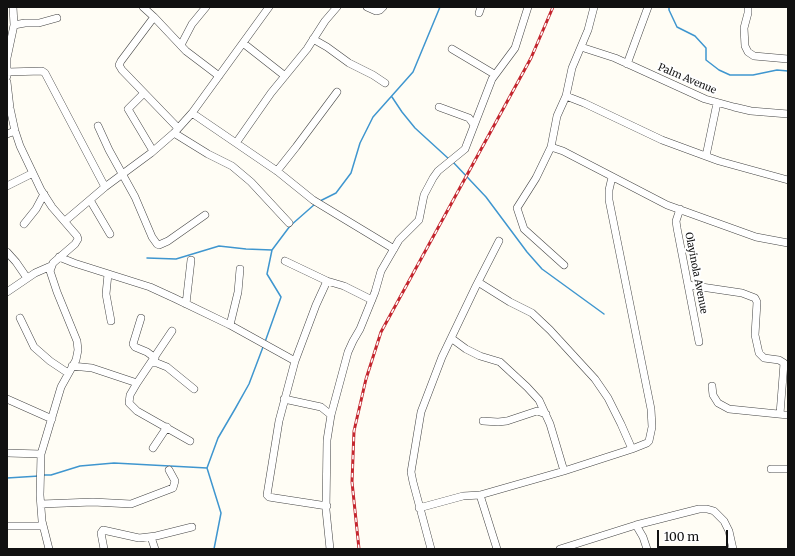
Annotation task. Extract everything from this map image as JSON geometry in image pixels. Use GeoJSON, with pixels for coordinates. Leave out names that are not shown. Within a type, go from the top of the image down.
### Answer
{"type":"FeatureCollection","features":[{"type":"Feature","properties":{"kind":"street"},"geometry":{"type":"LineString","coordinates":[[7,76],[8,58],[14,25],[13,7]]}},
{"type":"Feature","properties":{"kind":"street"},"geometry":{"type":"LineString","coordinates":[[143,7],[181,45],[219,76]]}},
{"type":"Feature","properties":{"kind":"street"},"geometry":{"type":"LineString","coordinates":[[181,45],[192,24],[206,7]]}},
{"type":"Feature","properties":{"kind":"street"},"geometry":{"type":"LineString","coordinates":[[65,221],[122,173],[153,151],[176,130],[192,113],[269,7]]}},
{"type":"Feature","properties":{"kind":"street"},"geometry":{"type":"LineString","coordinates":[[236,143],[271,93],[307,49],[312,39],[337,7]]}},
{"type":"Feature","properties":{"kind":"street"},"geometry":{"type":"LineString","coordinates":[[367,7],[376,11],[383,7]]}},
{"type":"Feature","properties":{"kind":"street"},"geometry":{"type":"LineString","coordinates":[[330,549],[326,506],[327,440],[331,415],[348,352],[372,300],[380,274],[399,240],[419,220],[424,195],[433,178],[438,171],[465,149],[494,74],[515,48],[528,7]]}},
{"type":"Feature","properties":{"kind":"street"},"geometry":{"type":"LineString","coordinates":[[564,265],[524,229],[517,208],[536,178],[551,147],[557,116],[566,96],[570,76],[594,7]]}},
{"type":"Feature","properties":{"kind":"street"},"geometry":{"type":"LineString","coordinates":[[627,64],[648,7]]}},
{"type":"Feature","properties":{"kind":"street"},"geometry":{"type":"LineString","coordinates":[[748,7],[744,28],[744,46],[748,52],[754,56],[788,59]]}},
{"type":"Feature","properties":{"kind":"street"},"geometry":{"type":"LineString","coordinates":[[154,17],[120,63],[122,70],[176,130],[208,154],[232,166],[251,182],[289,223]]}},
{"type":"Feature","properties":{"kind":"street"},"geometry":{"type":"LineString","coordinates":[[14,25],[38,23],[57,18]]}},
{"type":"Feature","properties":{"kind":"street"},"geometry":{"type":"LineString","coordinates":[[312,39],[385,83]]}},
{"type":"Feature","properties":{"kind":"street"},"geometry":{"type":"LineString","coordinates":[[243,43],[285,76]]}},
{"type":"Feature","properties":{"kind":"street","name":"Palm Avenue"},"geometry":{"type":"LineString","coordinates":[[581,47],[627,64],[705,99],[751,111],[788,114]]}},
{"type":"Feature","properties":{"kind":"street"},"geometry":{"type":"LineString","coordinates":[[452,49],[494,74]]}},
{"type":"Feature","properties":{"kind":"street"},"geometry":{"type":"LineString","coordinates":[[7,72],[45,72],[105,187]]}},
{"type":"Feature","properties":{"kind":"street"},"geometry":{"type":"LineString","coordinates":[[7,82],[8,108],[20,146],[50,205],[65,221],[78,239],[75,244],[52,263],[50,271],[78,346],[78,356],[61,387],[41,454],[41,504],[43,526],[50,549]]}},
{"type":"Feature","properties":{"kind":"street"},"geometry":{"type":"LineString","coordinates":[[277,171],[337,92]]}},
{"type":"Feature","properties":{"kind":"street"},"geometry":{"type":"LineString","coordinates":[[144,93],[128,110],[153,151]]}},
{"type":"Feature","properties":{"kind":"street"},"geometry":{"type":"LineString","coordinates":[[566,96],[662,140],[719,161],[788,180]]}},
{"type":"Feature","properties":{"kind":"street"},"geometry":{"type":"LineString","coordinates":[[706,156],[717,102]]}},
{"type":"Feature","properties":{"kind":"street"},"geometry":{"type":"LineString","coordinates":[[439,108],[470,118],[474,125]]}},
{"type":"Feature","properties":{"kind":"street"},"geometry":{"type":"LineString","coordinates":[[192,113],[277,171],[314,200],[394,249]]}},
{"type":"Feature","properties":{"kind":"street"},"geometry":{"type":"LineString","coordinates":[[98,126],[109,150],[135,197],[152,237],[157,244],[159,245],[168,241],[205,215]]}},
{"type":"Feature","properties":{"kind":"street"},"geometry":{"type":"LineString","coordinates":[[7,134],[15,131]]}},
{"type":"Feature","properties":{"kind":"street"},"geometry":{"type":"LineString","coordinates":[[551,147],[563,151],[656,200],[756,237],[788,243]]}},
{"type":"Feature","properties":{"kind":"street"},"geometry":{"type":"LineString","coordinates":[[7,186],[33,173]]}},
{"type":"Feature","properties":{"kind":"street"},"geometry":{"type":"LineString","coordinates":[[419,508],[463,496],[480,495],[564,471],[632,449],[647,443],[651,437],[651,409],[609,200],[609,190],[612,177]]}},
{"type":"Feature","properties":{"kind":"street"},"geometry":{"type":"LineString","coordinates":[[24,224],[36,209],[44,194]]}},
{"type":"Feature","properties":{"kind":"street"},"geometry":{"type":"LineString","coordinates":[[90,200],[110,234]]}},
{"type":"Feature","properties":{"kind":"street"},"geometry":{"type":"LineString","coordinates":[[36,209],[50,205]]}},
{"type":"Feature","properties":{"kind":"street","name":"Olayinola Avenue"},"geometry":{"type":"LineString","coordinates":[[680,209],[676,221],[699,342]]}},
{"type":"Feature","properties":{"kind":"street"},"geometry":{"type":"LineString","coordinates":[[431,549],[412,482],[411,472],[420,412],[442,357],[499,241]]}},
{"type":"Feature","properties":{"kind":"street"},"geometry":{"type":"LineString","coordinates":[[7,252],[27,278]]}},
{"type":"Feature","properties":{"kind":"street"},"geometry":{"type":"LineString","coordinates":[[59,257],[150,287],[230,325],[254,340],[295,361]]}},
{"type":"Feature","properties":{"kind":"street"},"geometry":{"type":"LineString","coordinates":[[186,304],[191,260]]}},
{"type":"Feature","properties":{"kind":"street"},"geometry":{"type":"LineString","coordinates":[[286,261],[327,281],[344,286],[372,300]]}},
{"type":"Feature","properties":{"kind":"street"},"geometry":{"type":"LineString","coordinates":[[7,292],[27,278],[51,266]]}},
{"type":"Feature","properties":{"kind":"street"},"geometry":{"type":"LineString","coordinates":[[230,325],[238,292],[240,269]]}},
{"type":"Feature","properties":{"kind":"street"},"geometry":{"type":"LineString","coordinates":[[108,274],[106,294],[111,321]]}},
{"type":"Feature","properties":{"kind":"street"},"geometry":{"type":"LineString","coordinates":[[326,506],[269,497],[267,495],[284,399],[295,361],[316,305],[327,281]]}},
{"type":"Feature","properties":{"kind":"street"},"geometry":{"type":"LineString","coordinates":[[478,282],[510,302],[532,313],[550,330],[595,379],[619,418],[632,449]]}},
{"type":"Feature","properties":{"kind":"street"},"geometry":{"type":"LineString","coordinates":[[688,285],[742,293],[755,298],[757,302],[755,335],[760,355],[764,358],[779,360],[784,363],[780,414]]}},
{"type":"Feature","properties":{"kind":"street"},"geometry":{"type":"LineString","coordinates":[[20,318],[34,347],[50,361],[68,373]]}},
{"type":"Feature","properties":{"kind":"street"},"geometry":{"type":"LineString","coordinates":[[141,318],[134,344],[135,347],[147,352],[153,361],[167,367],[194,389]]}},
{"type":"Feature","properties":{"kind":"street"},"geometry":{"type":"LineString","coordinates":[[172,331],[137,383],[130,395],[129,403],[137,410],[190,440]]}},
{"type":"Feature","properties":{"kind":"street"},"geometry":{"type":"LineString","coordinates":[[451,338],[480,356],[500,362],[539,400],[555,438],[564,471]]}},
{"type":"Feature","properties":{"kind":"street"},"geometry":{"type":"LineString","coordinates":[[72,366],[92,368],[137,383]]}},
{"type":"Feature","properties":{"kind":"street"},"geometry":{"type":"LineString","coordinates":[[712,386],[713,395],[715,398],[727,408],[788,415]]}},
{"type":"Feature","properties":{"kind":"street"},"geometry":{"type":"LineString","coordinates":[[7,399],[52,419]]}},
{"type":"Feature","properties":{"kind":"street"},"geometry":{"type":"LineString","coordinates":[[284,399],[321,407],[331,415]]}},
{"type":"Feature","properties":{"kind":"street"},"geometry":{"type":"LineString","coordinates":[[483,421],[507,421],[537,411],[546,414]]}},
{"type":"Feature","properties":{"kind":"street"},"geometry":{"type":"LineString","coordinates":[[154,448],[167,427]]}},
{"type":"Feature","properties":{"kind":"street"},"geometry":{"type":"LineString","coordinates":[[7,453],[41,454]]}},
{"type":"Feature","properties":{"kind":"street"},"geometry":{"type":"LineString","coordinates":[[771,469],[788,469]]}},
{"type":"Feature","properties":{"kind":"street"},"geometry":{"type":"LineString","coordinates":[[41,504],[93,502],[131,504],[172,488],[174,481],[169,470]]}},
{"type":"Feature","properties":{"kind":"street"},"geometry":{"type":"LineString","coordinates":[[480,495],[497,549]]}},
{"type":"Feature","properties":{"kind":"street"},"geometry":{"type":"LineString","coordinates":[[563,549],[636,525],[699,509],[714,511],[724,521],[729,531],[733,549]]}},
{"type":"Feature","properties":{"kind":"street"},"geometry":{"type":"LineString","coordinates":[[636,525],[647,549]]}},
{"type":"Feature","properties":{"kind":"street"},"geometry":{"type":"LineString","coordinates":[[7,526],[43,526]]}},
{"type":"Feature","properties":{"kind":"street"},"geometry":{"type":"LineString","coordinates":[[104,549],[100,533],[103,530],[139,538],[151,537],[192,527]]}},
{"type":"Feature","properties":{"kind":"street"},"geometry":{"type":"LineString","coordinates":[[151,537],[155,549]]}},
{"type":"Feature","properties":{"kind":"waterway"},"geometry":{"type":"LineString","coordinates":[[320,201],[336,193],[351,173],[360,143],[373,117],[413,72],[440,7]]}},
{"type":"Feature","properties":{"kind":"waterway"},"geometry":{"type":"LineString","coordinates":[[669,7],[677,27],[695,36],[706,48],[706,60],[719,70],[730,75],[753,75],[777,70],[788,71]]}},
{"type":"Feature","properties":{"kind":"waterway"},"geometry":{"type":"LineString","coordinates":[[392,97],[415,128],[450,160]]}},
{"type":"Feature","properties":{"kind":"waterway"},"geometry":{"type":"LineString","coordinates":[[453,162],[486,197],[527,252],[542,269],[604,314]]}},
{"type":"Feature","properties":{"kind":"waterway"},"geometry":{"type":"LineString","coordinates":[[265,342],[281,297],[267,274],[272,250],[290,226],[315,204]]}},
{"type":"Feature","properties":{"kind":"waterway"},"geometry":{"type":"LineString","coordinates":[[147,258],[176,259],[219,246],[272,250]]}},
{"type":"Feature","properties":{"kind":"waterway"},"geometry":{"type":"LineString","coordinates":[[214,549],[221,513],[207,468],[218,438],[249,384],[263,347]]}},
{"type":"Feature","properties":{"kind":"waterway"},"geometry":{"type":"LineString","coordinates":[[43,475],[51,475],[80,466],[114,463],[207,468]]}},
{"type":"Feature","properties":{"kind":"waterway"},"geometry":{"type":"LineString","coordinates":[[7,478],[39,476]]}},
{"type":"Feature","properties":{"kind":"railway"},"geometry":{"type":"LineString","coordinates":[[359,549],[352,482],[354,431],[366,379],[381,332],[531,58],[553,7]]}}]}
